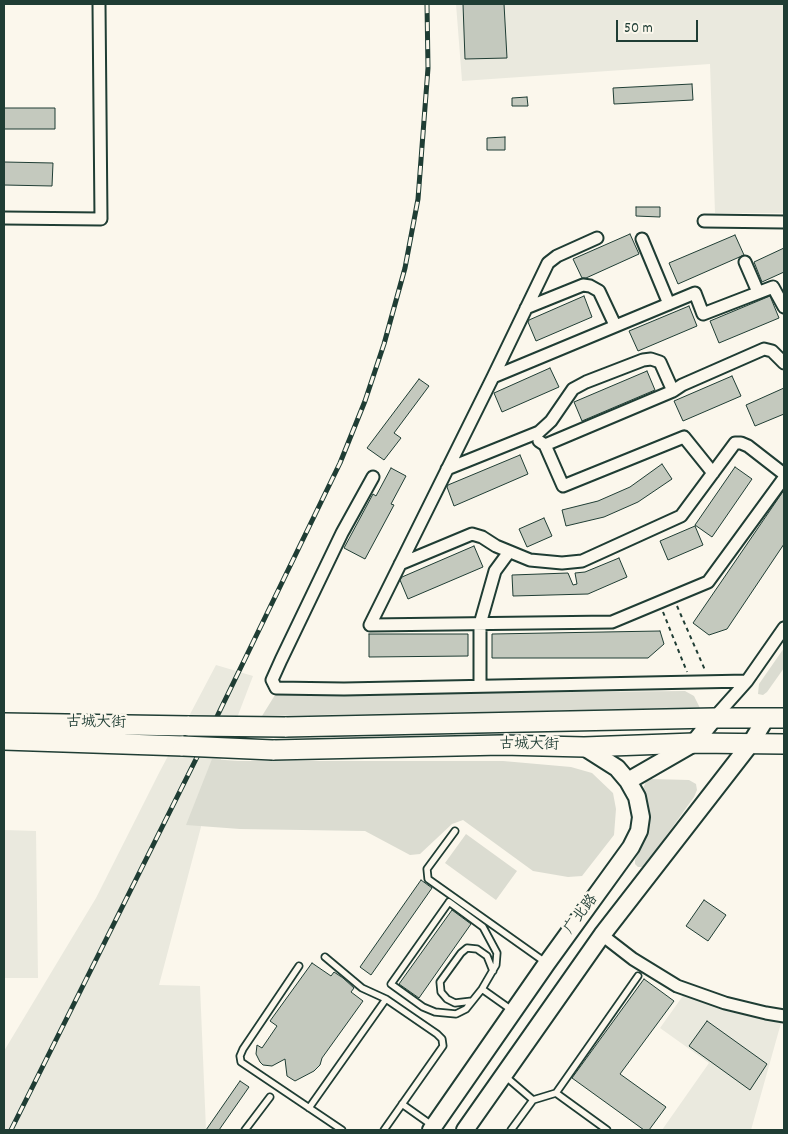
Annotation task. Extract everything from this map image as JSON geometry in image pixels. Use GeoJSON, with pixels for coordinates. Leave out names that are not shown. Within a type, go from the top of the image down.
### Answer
{"type":"FeatureCollection","features":[{"type":"Feature","properties":{"kind":"main road"},"geometry":{"type":"LineString","coordinates":[[584,747],[617,768],[628,781],[694,743],[714,718]]}},
{"type":"Feature","properties":{"kind":"main road","name":"古城大街"},"geometry":{"type":"LineString","coordinates":[[4,722],[285,727],[775,718]]}},
{"type":"Feature","properties":{"kind":"main road","name":"广北路"},"geometry":{"type":"LineString","coordinates":[[466,1130],[602,935],[750,744],[775,718]]}},
{"type":"Feature","properties":{"kind":"main road","name":"古城大街"},"geometry":{"type":"LineString","coordinates":[[4,740],[273,750],[502,745],[584,747],[694,743],[784,744]]}},
{"type":"Feature","properties":{"kind":"main road","name":"广北路"},"geometry":{"type":"LineString","coordinates":[[432,1128],[547,963],[623,860],[639,831],[642,817],[637,797],[628,781]]}},
{"type":"Feature","properties":{"kind":"main road"},"geometry":{"type":"LineString","coordinates":[[457,1092],[480,1108]]}},
{"type":"Feature","properties":{"kind":"street"},"geometry":{"type":"LineString","coordinates":[[4,218],[101,219],[99,4]]}},
{"type":"Feature","properties":{"kind":"street"},"geometry":{"type":"LineString","coordinates":[[704,222],[784,222]]}},
{"type":"Feature","properties":{"kind":"street"},"geometry":{"type":"LineString","coordinates":[[597,238],[548,262],[370,625],[612,622],[708,582],[784,478]]}},
{"type":"Feature","properties":{"kind":"street"},"geometry":{"type":"LineString","coordinates":[[642,239],[669,304]]}},
{"type":"Feature","properties":{"kind":"street"},"geometry":{"type":"LineString","coordinates":[[745,262],[758,292]]}},
{"type":"Feature","properties":{"kind":"street"},"geometry":{"type":"LineString","coordinates":[[526,308],[583,285],[590,286],[599,291],[615,325]]}},
{"type":"Feature","properties":{"kind":"street"},"geometry":{"type":"LineString","coordinates":[[493,377],[695,293],[704,314],[773,287],[784,307]]}},
{"type":"Feature","properties":{"kind":"street"},"geometry":{"type":"LineString","coordinates":[[545,445],[673,391],[682,385],[764,349],[772,351],[784,363]]}},
{"type":"Feature","properties":{"kind":"street"},"geometry":{"type":"LineString","coordinates":[[447,469],[539,432],[551,421],[573,389],[643,360],[651,359],[660,362],[673,391]]}},
{"type":"Feature","properties":{"kind":"street"},"geometry":{"type":"LineString","coordinates":[[532,435],[545,445],[563,486],[684,437],[713,473]]}},
{"type":"Feature","properties":{"kind":"street"},"geometry":{"type":"LineString","coordinates":[[400,564],[472,534],[530,560],[562,563],[582,561],[681,516],[735,443],[748,446],[784,474]]}},
{"type":"Feature","properties":{"kind":"street"},"geometry":{"type":"LineString","coordinates":[[373,477],[342,533],[281,660],[272,680],[276,688],[335,689],[747,681]]}},
{"type":"Feature","properties":{"kind":"street"},"geometry":{"type":"LineString","coordinates":[[480,686],[480,624],[495,571],[509,552]]}},
{"type":"Feature","properties":{"kind":"street"},"geometry":{"type":"LineString","coordinates":[[714,718],[747,681],[784,628]]}},
{"type":"Feature","properties":{"kind":"street"},"geometry":{"type":"LineString","coordinates":[[602,935],[633,959],[677,986],[725,1002],[784,1016]]}},
{"type":"Feature","properties":{"kind":"lane"},"geometry":{"type":"LineString","coordinates":[[456,831],[427,869],[428,879],[547,963]]}},
{"type":"Feature","properties":{"kind":"lane"},"geometry":{"type":"LineString","coordinates":[[449,902],[483,927],[497,953],[496,965],[482,989],[466,1009],[456,1014],[435,1012],[423,1007],[391,984],[449,902]]}},
{"type":"Feature","properties":{"kind":"lane"},"geometry":{"type":"LineString","coordinates":[[472,1001],[455,1003],[447,999],[441,992],[440,982],[461,953],[467,948],[478,949],[487,956],[492,970]]}},
{"type":"Feature","properties":{"kind":"lane"},"geometry":{"type":"LineString","coordinates":[[324,957],[362,988],[386,999],[442,1039],[443,1046],[384,1130]]}},
{"type":"Feature","properties":{"kind":"lane"},"geometry":{"type":"LineString","coordinates":[[299,966],[243,1048],[240,1056],[241,1062],[342,1130]]}},
{"type":"Feature","properties":{"kind":"lane"},"geometry":{"type":"LineString","coordinates":[[511,1130],[533,1100],[556,1093],[638,976]]}},
{"type":"Feature","properties":{"kind":"lane"},"geometry":{"type":"LineString","coordinates":[[482,989],[513,1012]]}},
{"type":"Feature","properties":{"kind":"lane"},"geometry":{"type":"LineString","coordinates":[[309,1108],[386,999]]}},
{"type":"Feature","properties":{"kind":"lane"},"geometry":{"type":"LineString","coordinates":[[504,1075],[533,1100]]}},
{"type":"Feature","properties":{"kind":"lane"},"geometry":{"type":"LineString","coordinates":[[556,1093],[607,1130]]}},
{"type":"Feature","properties":{"kind":"lane"},"geometry":{"type":"LineString","coordinates":[[245,1130],[270,1097]]}},
{"type":"Feature","properties":{"kind":"lane"},"geometry":{"type":"LineString","coordinates":[[402,1104],[432,1128]]}},
{"type":"Feature","properties":{"kind":"path"},"geometry":{"type":"LineString","coordinates":[[673,597],[710,682]]}},
{"type":"Feature","properties":{"kind":"path"},"geometry":{"type":"LineString","coordinates":[[660,602],[691,683]]}},
{"type":"Feature","properties":{"kind":"shaded area"},"geometry":{"type":"Polygon","coordinates":[[[456,4],[784,4],[784,213],[715,213],[710,64],[462,81],[456,4]]]}},
{"type":"Feature","properties":{"kind":"shaded area"},"geometry":{"type":"Polygon","coordinates":[[[784,648],[784,668],[767,692],[763,695],[758,694],[759,684],[784,648]]]}},
{"type":"Feature","properties":{"kind":"shaded area"},"geometry":{"type":"Polygon","coordinates":[[[216,665],[253,676],[214,778],[159,985],[200,986],[206,1130],[4,1130],[4,1051],[96,898],[216,665]]]}},
{"type":"Feature","properties":{"kind":"shaded area"},"geometry":{"type":"Polygon","coordinates":[[[685,691],[694,696],[700,708],[262,716],[275,695],[685,691]]]}},
{"type":"Feature","properties":{"kind":"shaded area"},"geometry":{"type":"Polygon","coordinates":[[[212,759],[238,761],[503,761],[571,767],[592,773],[613,793],[616,809],[614,835],[582,876],[568,877],[533,871],[463,820],[452,824],[420,854],[410,855],[365,831],[240,829],[186,825],[212,759]]]}},
{"type":"Feature","properties":{"kind":"shaded area"},"geometry":{"type":"Polygon","coordinates":[[[652,779],[689,780],[696,784],[697,790],[694,797],[646,864],[638,867],[635,864],[635,860],[646,837],[649,821],[649,808],[643,789],[646,781],[652,779]]]}},
{"type":"Feature","properties":{"kind":"shaded area"},"geometry":{"type":"Polygon","coordinates":[[[4,830],[36,831],[38,978],[4,978],[4,830]]]}},
{"type":"Feature","properties":{"kind":"shaded area"},"geometry":{"type":"Polygon","coordinates":[[[466,834],[517,871],[496,900],[445,863],[466,834]]]}},
{"type":"Feature","properties":{"kind":"shaded area"},"geometry":{"type":"Polygon","coordinates":[[[685,993],[725,1009],[781,1023],[751,1130],[662,1130],[709,1063],[660,1028],[685,993]]]}},
{"type":"Feature","properties":{"kind":"building"},"geometry":{"type":"Polygon","coordinates":[[[463,4],[504,4],[507,58],[465,59],[463,4]]]}},
{"type":"Feature","properties":{"kind":"building"},"geometry":{"type":"Polygon","coordinates":[[[692,84],[693,100],[614,104],[613,88],[692,84]]]}},
{"type":"Feature","properties":{"kind":"building"},"geometry":{"type":"Polygon","coordinates":[[[527,97],[528,106],[512,106],[512,98],[527,97]]]}},
{"type":"Feature","properties":{"kind":"building"},"geometry":{"type":"Polygon","coordinates":[[[4,108],[55,108],[55,129],[4,129],[4,108]]]}},
{"type":"Feature","properties":{"kind":"building"},"geometry":{"type":"Polygon","coordinates":[[[505,137],[505,150],[487,150],[487,138],[505,137]]]}},
{"type":"Feature","properties":{"kind":"building"},"geometry":{"type":"Polygon","coordinates":[[[4,162],[53,163],[52,186],[4,185],[4,162]]]}},
{"type":"Feature","properties":{"kind":"building"},"geometry":{"type":"Polygon","coordinates":[[[636,207],[660,207],[660,217],[636,216],[636,207]]]}},
{"type":"Feature","properties":{"kind":"building"},"geometry":{"type":"Polygon","coordinates":[[[630,234],[639,254],[586,278],[582,278],[573,259],[630,234]]]}},
{"type":"Feature","properties":{"kind":"building"},"geometry":{"type":"Polygon","coordinates":[[[735,235],[744,255],[678,284],[669,263],[735,235]]]}},
{"type":"Feature","properties":{"kind":"building"},"geometry":{"type":"Polygon","coordinates":[[[784,248],[784,272],[762,282],[754,262],[784,248]]]}},
{"type":"Feature","properties":{"kind":"building"},"geometry":{"type":"Polygon","coordinates":[[[584,296],[592,317],[536,341],[528,322],[529,320],[584,296]]]}},
{"type":"Feature","properties":{"kind":"building"},"geometry":{"type":"Polygon","coordinates":[[[770,296],[779,318],[719,343],[710,321],[770,296]]]}},
{"type":"Feature","properties":{"kind":"building"},"geometry":{"type":"Polygon","coordinates":[[[689,306],[697,326],[638,351],[629,331],[689,306]]]}},
{"type":"Feature","properties":{"kind":"building"},"geometry":{"type":"Polygon","coordinates":[[[550,368],[559,387],[502,412],[494,393],[550,368]]]}},
{"type":"Feature","properties":{"kind":"building"},"geometry":{"type":"Polygon","coordinates":[[[647,371],[655,390],[582,421],[574,402],[647,371]]]}},
{"type":"Feature","properties":{"kind":"building"},"geometry":{"type":"Polygon","coordinates":[[[732,376],[741,396],[683,421],[674,401],[732,376]]]}},
{"type":"Feature","properties":{"kind":"building"},"geometry":{"type":"Polygon","coordinates":[[[419,379],[429,386],[394,433],[401,438],[384,460],[367,448],[419,379]]]}},
{"type":"Feature","properties":{"kind":"building"},"geometry":{"type":"Polygon","coordinates":[[[784,388],[784,414],[755,426],[746,405],[784,388]]]}},
{"type":"Feature","properties":{"kind":"building"},"geometry":{"type":"Polygon","coordinates":[[[520,455],[528,474],[454,506],[447,487],[448,485],[520,455]]]}},
{"type":"Feature","properties":{"kind":"building"},"geometry":{"type":"Polygon","coordinates":[[[662,464],[672,479],[638,502],[604,517],[566,526],[562,510],[598,501],[630,487],[662,464]]]}},
{"type":"Feature","properties":{"kind":"building"},"geometry":{"type":"Polygon","coordinates":[[[735,467],[752,479],[712,537],[695,525],[735,467]]]}},
{"type":"Feature","properties":{"kind":"building"},"geometry":{"type":"Polygon","coordinates":[[[391,468],[406,476],[391,504],[394,505],[365,559],[344,548],[373,494],[376,496],[391,468]]]}},
{"type":"Feature","properties":{"kind":"building"},"geometry":{"type":"Polygon","coordinates":[[[784,490],[784,544],[727,629],[709,635],[693,623],[784,490]]]}},
{"type":"Feature","properties":{"kind":"building"},"geometry":{"type":"Polygon","coordinates":[[[544,518],[552,536],[527,547],[519,529],[544,518]]]}},
{"type":"Feature","properties":{"kind":"building"},"geometry":{"type":"Polygon","coordinates":[[[695,526],[703,545],[668,560],[660,541],[695,526]]]}},
{"type":"Feature","properties":{"kind":"building"},"geometry":{"type":"Polygon","coordinates":[[[474,546],[483,567],[408,599],[400,580],[402,577],[474,546]]]}},
{"type":"Feature","properties":{"kind":"building"},"geometry":{"type":"Polygon","coordinates":[[[619,558],[627,577],[588,594],[513,596],[512,575],[568,573],[573,585],[577,584],[575,573],[585,572],[619,558]]]}},
{"type":"Feature","properties":{"kind":"building"},"geometry":{"type":"Polygon","coordinates":[[[660,631],[664,644],[648,658],[492,658],[492,634],[660,631]]]}},
{"type":"Feature","properties":{"kind":"building"},"geometry":{"type":"Polygon","coordinates":[[[369,634],[468,634],[468,656],[369,657],[369,634]]]}},
{"type":"Feature","properties":{"kind":"building"},"geometry":{"type":"Polygon","coordinates":[[[421,880],[432,888],[371,975],[360,967],[421,880]]]}},
{"type":"Feature","properties":{"kind":"building"},"geometry":{"type":"Polygon","coordinates":[[[704,900],[726,915],[708,941],[686,926],[704,900]]]}},
{"type":"Feature","properties":{"kind":"building"},"geometry":{"type":"Polygon","coordinates":[[[452,910],[471,924],[419,998],[399,984],[452,910]]]}},
{"type":"Feature","properties":{"kind":"building"},"geometry":{"type":"Polygon","coordinates":[[[312,963],[331,976],[334,972],[343,978],[354,988],[351,992],[363,1001],[322,1058],[320,1065],[314,1071],[295,1081],[287,1076],[285,1059],[272,1066],[263,1065],[256,1054],[257,1045],[262,1048],[277,1026],[270,1021],[312,963]]]}},
{"type":"Feature","properties":{"kind":"building"},"geometry":{"type":"Polygon","coordinates":[[[644,979],[674,1001],[620,1074],[666,1107],[649,1130],[644,1130],[572,1078],[644,979]]]}},
{"type":"Feature","properties":{"kind":"building"},"geometry":{"type":"Polygon","coordinates":[[[707,1021],[767,1064],[750,1090],[689,1046],[707,1021]]]}},
{"type":"Feature","properties":{"kind":"building"},"geometry":{"type":"Polygon","coordinates":[[[240,1081],[249,1087],[219,1130],[206,1130],[240,1081]]]}},
{"type":"Feature","properties":{"kind":"railway"},"geometry":{"type":"LineString","coordinates":[[11,1130],[210,731],[340,463],[365,401],[384,344],[405,268],[418,199],[428,68],[427,4]]}}]}
